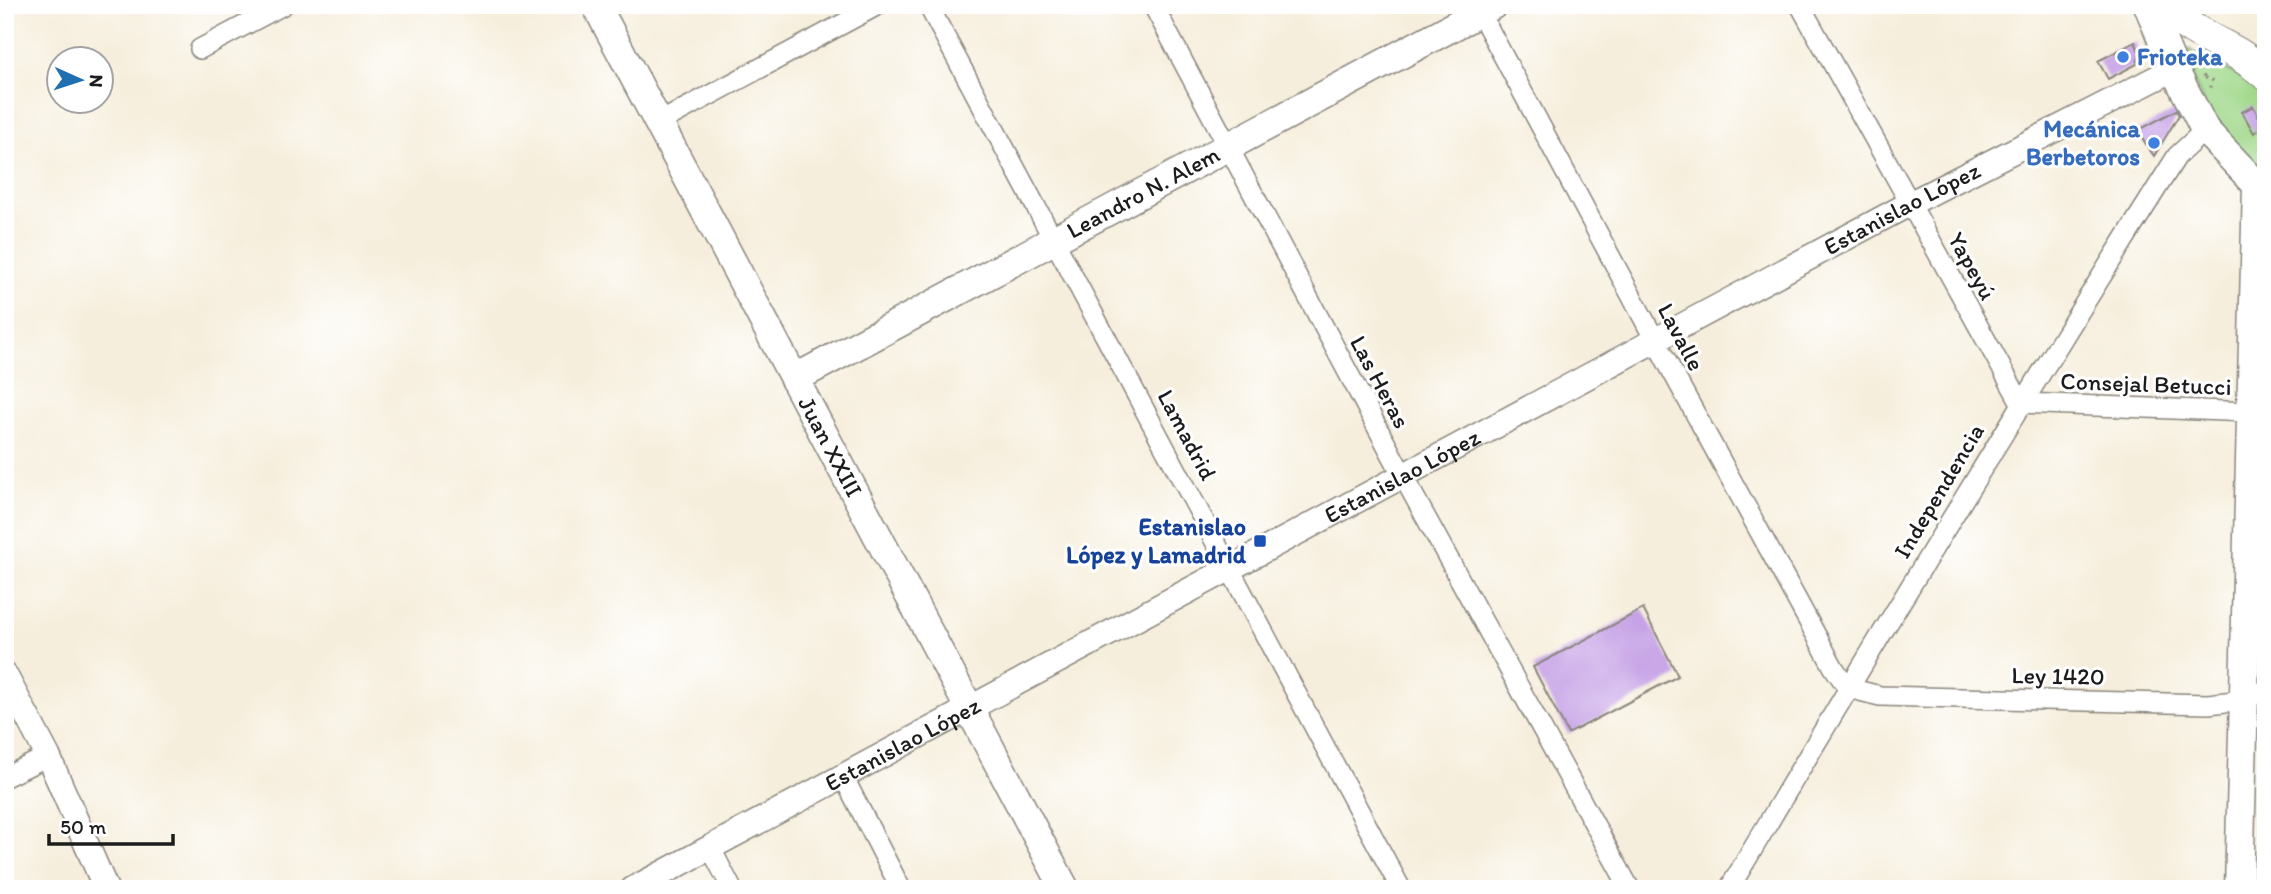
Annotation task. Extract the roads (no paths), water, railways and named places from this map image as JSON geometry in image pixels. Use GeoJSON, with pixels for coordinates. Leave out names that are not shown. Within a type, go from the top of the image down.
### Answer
{"type":"FeatureCollection","features":[{"type":"Feature","properties":{"kind":"main road","name":"Juan XXIII"},"geometry":{"type":"LineString","coordinates":[[596,5],[1065,889]]}},
{"type":"Feature","properties":{"kind":"main road"},"geometry":{"type":"LineString","coordinates":[[2148,5],[2174,69],[2205,130],[2262,184],[2254,695],[2239,889]]}},
{"type":"Feature","properties":{"kind":"main road"},"geometry":{"type":"LineString","coordinates":[[2163,5],[2199,34],[2238,54],[2266,74]]}},
{"type":"Feature","properties":{"kind":"main road","name":"Leandro N. Alem"},"geometry":{"type":"LineString","coordinates":[[794,379],[1483,8]]}},
{"type":"Feature","properties":{"kind":"street"},"geometry":{"type":"LineString","coordinates":[[200,49],[283,5]]}},
{"type":"Feature","properties":{"kind":"street"},"geometry":{"type":"LineString","coordinates":[[659,123],[878,5]]}},
{"type":"Feature","properties":{"kind":"street","name":"Lamadrid"},"geometry":{"type":"LineString","coordinates":[[928,5],[1401,889]]}},
{"type":"Feature","properties":{"kind":"street","name":"Las Heras"},"geometry":{"type":"LineString","coordinates":[[1153,5],[1403,476],[1630,889]]}},
{"type":"Feature","properties":{"kind":"street","name":"Yapeyú"},"geometry":{"type":"LineString","coordinates":[[1800,5],[2021,403]]}},
{"type":"Feature","properties":{"kind":"street","name":"Lavalle"},"geometry":{"type":"LineString","coordinates":[[1483,8],[1655,341],[1847,688]]}},
{"type":"Feature","properties":{"kind":"street","name":"Estanislao López"},"geometry":{"type":"LineString","coordinates":[[633,889],[1909,204],[2174,69]]}},
{"type":"Feature","properties":{"kind":"street","name":"Independencia"},"geometry":{"type":"LineString","coordinates":[[1730,889],[1847,688],[2021,403],[2177,156],[2205,130]]}},
{"type":"Feature","properties":{"kind":"street","name":"Consejal Betucci"},"geometry":{"type":"LineString","coordinates":[[2021,403],[2258,408]]}},
{"type":"Feature","properties":{"kind":"street"},"geometry":{"type":"LineString","coordinates":[[5,675],[48,756],[106,889]]}},
{"type":"Feature","properties":{"kind":"street","name":"Ley 1420"},"geometry":{"type":"LineString","coordinates":[[1847,688],[1880,696],[2208,704],[2254,695]]}},
{"type":"Feature","properties":{"kind":"street"},"geometry":{"type":"LineString","coordinates":[[5,777],[48,756]]}},
{"type":"Feature","properties":{"kind":"street"},"geometry":{"type":"LineString","coordinates":[[843,776],[901,889]]}},
{"type":"Feature","properties":{"kind":"street"},"geometry":{"type":"LineString","coordinates":[[710,847],[732,889]]}},
{"type":"Feature","properties":{"kind":"place","name":"Frioteka"},"geometry":{"type":"Point","coordinates":[2123,57]}},
{"type":"Feature","properties":{"kind":"place","name":"Mecánica Berbetoros"},"geometry":{"type":"Point","coordinates":[2154,143]}},
{"type":"Feature","properties":{"kind":"place","name":"Estanislao López y Lamadrid"},"geometry":{"type":"Point","coordinates":[1260,541]}}]}
